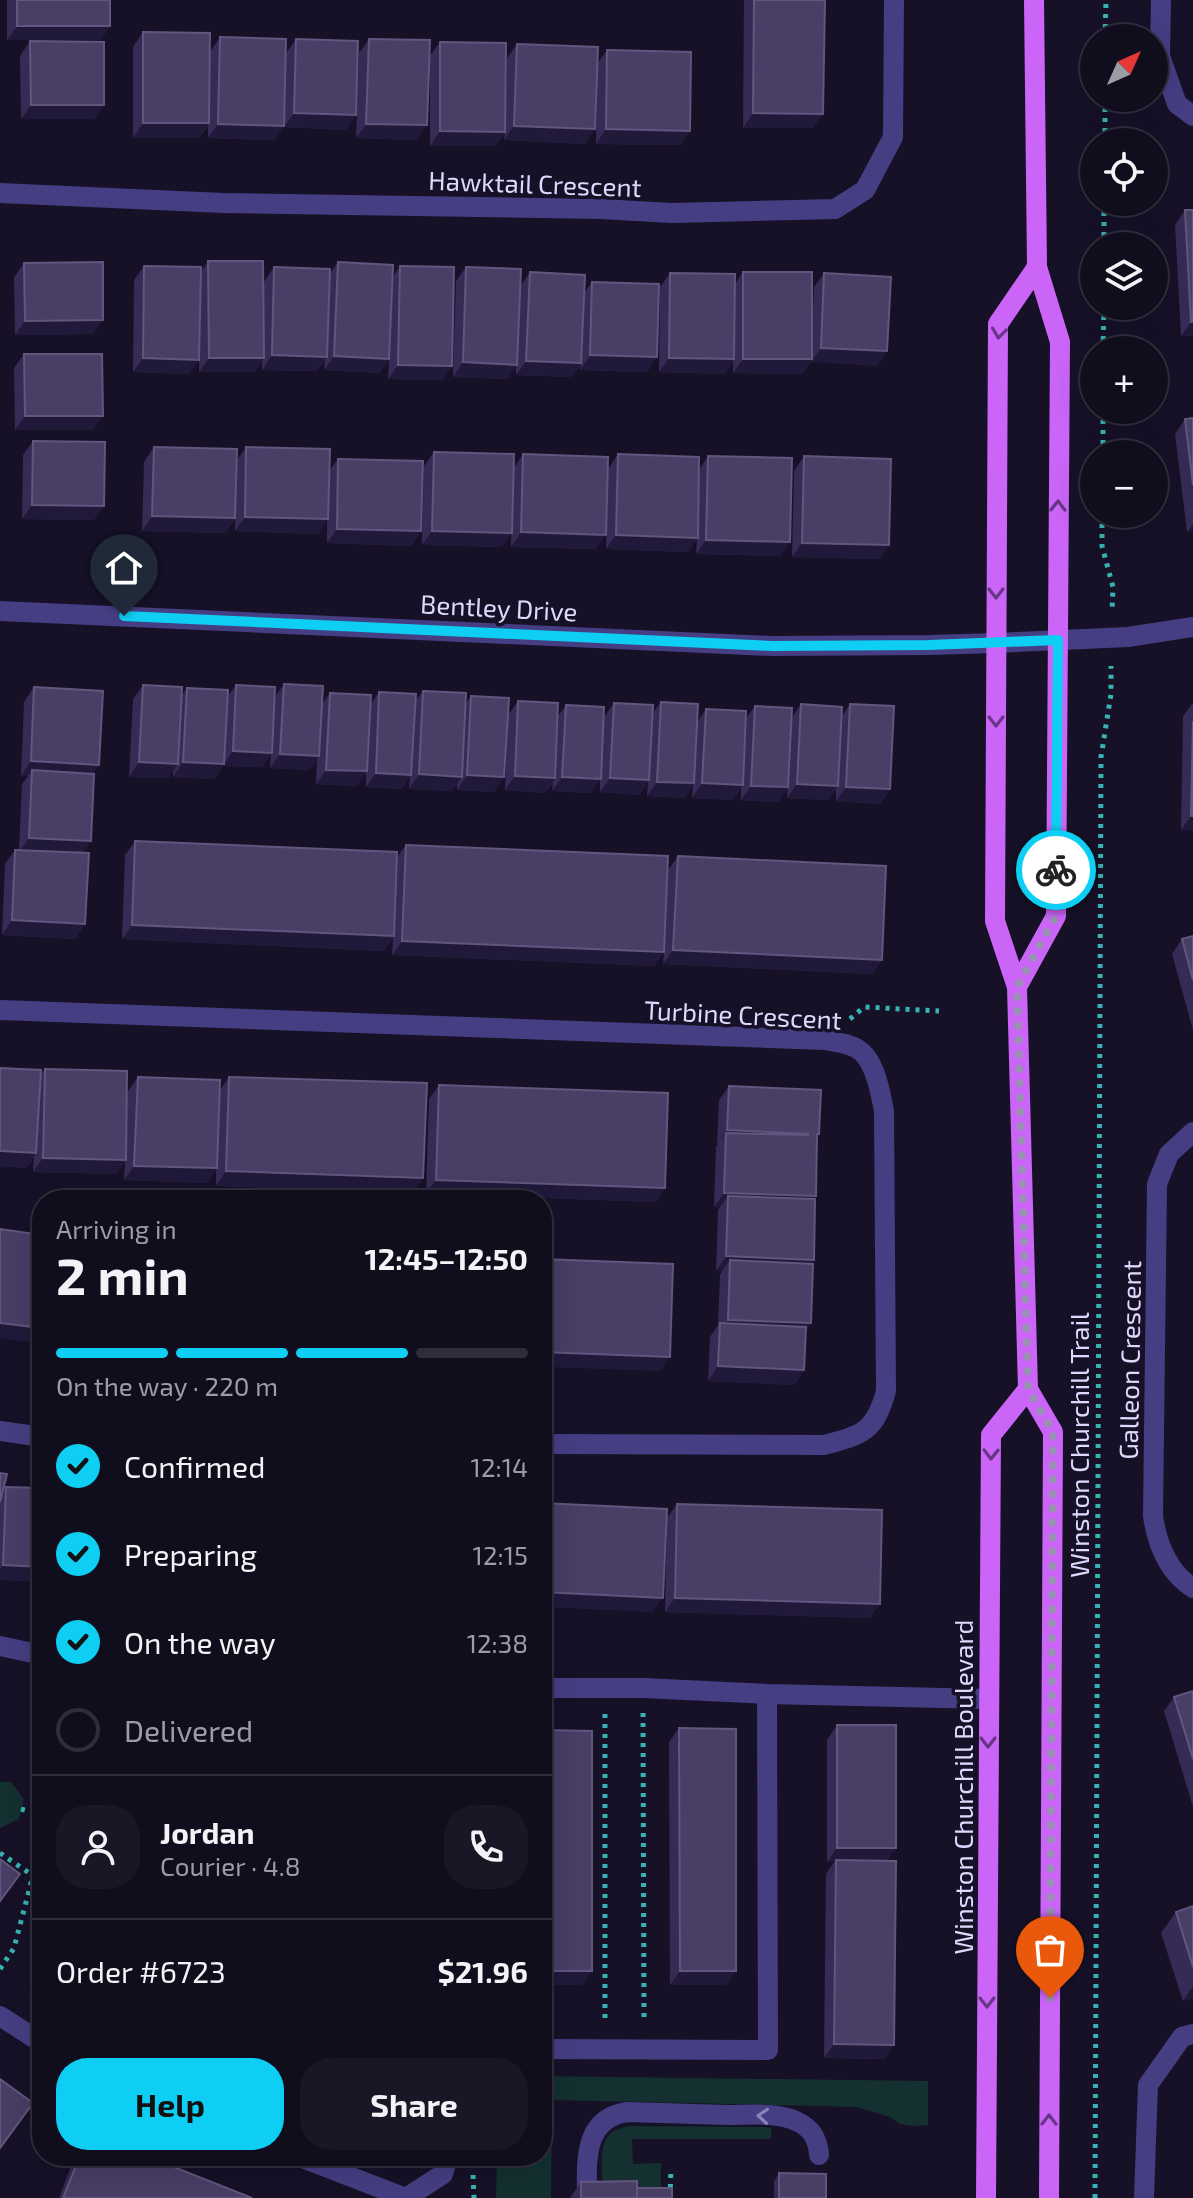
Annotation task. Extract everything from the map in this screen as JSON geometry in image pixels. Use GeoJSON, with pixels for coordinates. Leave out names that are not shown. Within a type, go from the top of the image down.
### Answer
{"type":"FeatureCollection","features":[{"type":"Feature","properties":{"kind":"main road"},"geometry":{"type":"LineString","coordinates":[[1017,987],[1056,916],[1060,342],[1037,267],[1034,0]]}},
{"type":"Feature","properties":{"kind":"main road"},"geometry":{"type":"LineString","coordinates":[[1037,267],[998,324],[995,921],[1017,987],[1028,1389],[1053,1432],[1049,2198]]}},
{"type":"Feature","properties":{"kind":"main road","name":"Winston Churchill Boulevard"},"geometry":{"type":"LineString","coordinates":[[986,2198],[991,1435],[1028,1389]]}},
{"type":"Feature","properties":{"kind":"street","name":"Hawktail Crescent"},"geometry":{"type":"LineString","coordinates":[[0,193],[223,203],[587,208],[672,213],[835,209],[865,190],[893,137],[894,0]]}},
{"type":"Feature","properties":{"kind":"street"},"geometry":{"type":"LineString","coordinates":[[1161,0],[1160,56],[1177,104],[1193,116]]}},
{"type":"Feature","properties":{"kind":"street","name":"Bentley Drive"},"geometry":{"type":"LineString","coordinates":[[0,611],[772,646],[996,643],[1128,637],[1193,627]]}},
{"type":"Feature","properties":{"kind":"street","name":"Turbine Crescent"},"geometry":{"type":"LineString","coordinates":[[0,1010],[825,1040],[860,1049],[878,1083],[884,1111],[886,1391],[880,1413],[872,1424],[860,1433],[824,1445],[552,1444]]}},
{"type":"Feature","properties":{"kind":"street","name":"Galleon Crescent"},"geometry":{"type":"LineString","coordinates":[[1193,1132],[1169,1154],[1157,1184],[1153,1516],[1157,1539],[1170,1565],[1193,1588]]}},
{"type":"Feature","properties":{"kind":"street"},"geometry":{"type":"LineString","coordinates":[[0,1431],[32,1436]]}},
{"type":"Feature","properties":{"kind":"street"},"geometry":{"type":"LineString","coordinates":[[4,1652],[32,1654]]}},
{"type":"Feature","properties":{"kind":"street"},"geometry":{"type":"LineString","coordinates":[[552,1688],[643,1688],[988,1699]]}},
{"type":"Feature","properties":{"kind":"street"},"geometry":{"type":"LineString","coordinates":[[552,2049],[768,2050],[767,1694]]}},
{"type":"Feature","properties":{"kind":"street"},"geometry":{"type":"LineString","coordinates":[[0,2016],[32,2037]]}},
{"type":"Feature","properties":{"kind":"street"},"geometry":{"type":"LineString","coordinates":[[1144,2198],[1148,2085],[1182,2037],[1193,2034]]}},
{"type":"Feature","properties":{"kind":"street"},"geometry":{"type":"LineString","coordinates":[[587,2198],[587,2152],[594,2134],[604,2121],[616,2114],[788,2118],[813,2134],[819,2146],[819,2155]]}},
{"type":"Feature","properties":{"kind":"street"},"geometry":{"type":"LineString","coordinates":[[323,2166],[406,2198],[443,2174],[445,2166]]}},
{"type":"Feature","properties":{"kind":"path"},"geometry":{"type":"LineString","coordinates":[[1105,24],[1106,0]]}},
{"type":"Feature","properties":{"kind":"path"},"geometry":{"type":"LineString","coordinates":[[1102,528],[1102,546],[1113,587]]}},
{"type":"Feature","properties":{"kind":"path","name":"Winston Churchill Trail"},"geometry":{"type":"LineString","coordinates":[[1095,2198],[1101,757],[1111,694]]}},
{"type":"Feature","properties":{"kind":"path"},"geometry":{"type":"LineString","coordinates":[[825,1040],[864,1007],[939,1011]]}},
{"type":"Feature","properties":{"kind":"path"},"geometry":{"type":"LineString","coordinates":[[643,1688],[644,2050]]}},
{"type":"Feature","properties":{"kind":"path"},"geometry":{"type":"LineString","coordinates":[[605,1689],[605,2049]]}},
{"type":"Feature","properties":{"kind":"path"},"geometry":{"type":"LineString","coordinates":[[21,1809],[32,1812]]}},
{"type":"Feature","properties":{"kind":"path"},"geometry":{"type":"LineString","coordinates":[[0,1853],[32,1875],[14,1948],[0,1969]]}},
{"type":"Feature","properties":{"kind":"path"},"geometry":{"type":"LineString","coordinates":[[656,2198],[670,2198],[671,2168]]}},
{"type":"Feature","properties":{"kind":"green space"},"geometry":{"type":"Polygon","coordinates":[[[0,1782],[11,1782],[24,1799],[19,1819],[0,1828],[0,1782]]]}},
{"type":"Feature","properties":{"kind":"green space"},"geometry":{"type":"Polygon","coordinates":[[[552,2076],[928,2081],[928,2125],[900,2124],[890,2117],[857,2107],[552,2100],[552,2076]]]}},
{"type":"Feature","properties":{"kind":"green space"},"geometry":{"type":"Polygon","coordinates":[[[630,2126],[764,2127],[771,2128],[771,2138],[632,2139],[633,2164],[661,2163],[661,2194],[603,2194],[605,2141],[616,2130],[630,2126]]]}},
{"type":"Feature","properties":{"kind":"green space"},"geometry":{"type":"Polygon","coordinates":[[[497,2166],[551,2166],[551,2198],[496,2198],[497,2166]]]}},
{"type":"Feature","properties":{"kind":"building"},"geometry":{"type":"Polygon","coordinates":[[[17,0],[110,0],[110,26],[17,26],[17,0]]]}},
{"type":"Feature","properties":{"kind":"building"},"geometry":{"type":"Polygon","coordinates":[[[754,0],[825,0],[823,114],[753,113],[754,0]]]}},
{"type":"Feature","properties":{"kind":"building"},"geometry":{"type":"Polygon","coordinates":[[[143,32],[210,33],[209,123],[143,123],[143,32]]]}},
{"type":"Feature","properties":{"kind":"building"},"geometry":{"type":"Polygon","coordinates":[[[220,37],[286,39],[284,126],[218,124],[220,37]]]}},
{"type":"Feature","properties":{"kind":"building"},"geometry":{"type":"Polygon","coordinates":[[[296,39],[358,41],[356,115],[294,113],[296,39]]]}},
{"type":"Feature","properties":{"kind":"building"},"geometry":{"type":"Polygon","coordinates":[[[369,39],[430,40],[427,125],[366,124],[369,39]]]}},
{"type":"Feature","properties":{"kind":"building"},"geometry":{"type":"Polygon","coordinates":[[[30,41],[104,42],[104,105],[31,105],[30,41]]]}},
{"type":"Feature","properties":{"kind":"building"},"geometry":{"type":"Polygon","coordinates":[[[440,42],[506,43],[505,132],[440,131],[440,42]]]}},
{"type":"Feature","properties":{"kind":"building"},"geometry":{"type":"Polygon","coordinates":[[[517,44],[598,47],[595,129],[514,126],[517,44]]]}},
{"type":"Feature","properties":{"kind":"building"},"geometry":{"type":"Polygon","coordinates":[[[607,50],[691,52],[690,131],[606,129],[607,50]]]}},
{"type":"Feature","properties":{"kind":"building"},"geometry":{"type":"Polygon","coordinates":[[[1185,210],[1193,210],[1193,322],[1191,322],[1185,210]]]}},
{"type":"Feature","properties":{"kind":"building"},"geometry":{"type":"Polygon","coordinates":[[[208,261],[263,261],[264,358],[209,358],[208,261]]]}},
{"type":"Feature","properties":{"kind":"building"},"geometry":{"type":"Polygon","coordinates":[[[103,262],[103,320],[25,321],[24,263],[103,262]]]}},
{"type":"Feature","properties":{"kind":"building"},"geometry":{"type":"Polygon","coordinates":[[[338,262],[393,265],[389,359],[334,356],[338,262]]]}},
{"type":"Feature","properties":{"kind":"building"},"geometry":{"type":"Polygon","coordinates":[[[144,266],[201,267],[199,360],[143,358],[144,266]]]}},
{"type":"Feature","properties":{"kind":"building"},"geometry":{"type":"Polygon","coordinates":[[[400,266],[454,267],[452,366],[398,365],[400,266]]]}},
{"type":"Feature","properties":{"kind":"building"},"geometry":{"type":"Polygon","coordinates":[[[274,267],[330,269],[327,357],[272,355],[274,267]]]}},
{"type":"Feature","properties":{"kind":"building"},"geometry":{"type":"Polygon","coordinates":[[[466,267],[521,269],[517,365],[463,362],[466,267]]]}},
{"type":"Feature","properties":{"kind":"building"},"geometry":{"type":"Polygon","coordinates":[[[530,272],[585,275],[581,363],[526,361],[530,272]]]}},
{"type":"Feature","properties":{"kind":"building"},"geometry":{"type":"Polygon","coordinates":[[[743,272],[812,272],[812,359],[743,359],[743,272]]]}},
{"type":"Feature","properties":{"kind":"building"},"geometry":{"type":"Polygon","coordinates":[[[670,273],[735,274],[734,359],[669,358],[670,273]]]}},
{"type":"Feature","properties":{"kind":"building"},"geometry":{"type":"Polygon","coordinates":[[[824,273],[891,277],[887,351],[821,348],[824,273]]]}},
{"type":"Feature","properties":{"kind":"building"},"geometry":{"type":"Polygon","coordinates":[[[592,282],[659,284],[657,357],[590,355],[592,282]]]}},
{"type":"Feature","properties":{"kind":"building"},"geometry":{"type":"Polygon","coordinates":[[[24,354],[102,354],[103,416],[25,416],[24,354]]]}},
{"type":"Feature","properties":{"kind":"building"},"geometry":{"type":"Polygon","coordinates":[[[1193,418],[1193,485],[1185,419],[1193,418]]]}},
{"type":"Feature","properties":{"kind":"building"},"geometry":{"type":"Polygon","coordinates":[[[33,441],[105,442],[104,506],[32,505],[33,441]]]}},
{"type":"Feature","properties":{"kind":"building"},"geometry":{"type":"Polygon","coordinates":[[[154,447],[237,449],[235,518],[152,516],[154,447]]]}},
{"type":"Feature","properties":{"kind":"building"},"geometry":{"type":"Polygon","coordinates":[[[246,447],[330,449],[328,519],[245,517],[246,447]]]}},
{"type":"Feature","properties":{"kind":"building"},"geometry":{"type":"Polygon","coordinates":[[[434,452],[514,454],[512,533],[432,531],[434,452]]]}},
{"type":"Feature","properties":{"kind":"building"},"geometry":{"type":"Polygon","coordinates":[[[523,454],[608,457],[606,535],[521,532],[523,454]]]}},
{"type":"Feature","properties":{"kind":"building"},"geometry":{"type":"Polygon","coordinates":[[[618,454],[699,457],[698,538],[616,535],[618,454]]]}},
{"type":"Feature","properties":{"kind":"building"},"geometry":{"type":"Polygon","coordinates":[[[708,456],[792,458],[790,542],[706,540],[708,456]]]}},
{"type":"Feature","properties":{"kind":"building"},"geometry":{"type":"Polygon","coordinates":[[[804,456],[891,459],[889,545],[802,543],[804,456]]]}},
{"type":"Feature","properties":{"kind":"building"},"geometry":{"type":"Polygon","coordinates":[[[338,459],[423,461],[421,531],[337,529],[338,459]]]}},
{"type":"Feature","properties":{"kind":"building"},"geometry":{"type":"Polygon","coordinates":[[[284,684],[323,686],[319,756],[280,754],[284,684]]]}},
{"type":"Feature","properties":{"kind":"building"},"geometry":{"type":"Polygon","coordinates":[[[143,685],[182,687],[178,764],[139,762],[143,685]]]}},
{"type":"Feature","properties":{"kind":"building"},"geometry":{"type":"Polygon","coordinates":[[[236,685],[275,687],[272,753],[233,751],[236,685]]]}},
{"type":"Feature","properties":{"kind":"building"},"geometry":{"type":"Polygon","coordinates":[[[34,687],[103,691],[99,765],[31,761],[34,687]]]}},
{"type":"Feature","properties":{"kind":"building"},"geometry":{"type":"Polygon","coordinates":[[[187,688],[228,690],[224,764],[183,762],[187,688]]]}},
{"type":"Feature","properties":{"kind":"building"},"geometry":{"type":"Polygon","coordinates":[[[423,691],[466,693],[462,777],[419,774],[423,691]]]}},
{"type":"Feature","properties":{"kind":"building"},"geometry":{"type":"Polygon","coordinates":[[[379,692],[416,694],[411,775],[376,773],[379,692]]]}},
{"type":"Feature","properties":{"kind":"building"},"geometry":{"type":"Polygon","coordinates":[[[330,693],[371,695],[367,771],[326,770],[330,693]]]}},
{"type":"Feature","properties":{"kind":"building"},"geometry":{"type":"Polygon","coordinates":[[[471,696],[509,698],[504,777],[467,775],[471,696]]]}},
{"type":"Feature","properties":{"kind":"building"},"geometry":{"type":"Polygon","coordinates":[[[518,701],[558,703],[555,778],[515,776],[518,701]]]}},
{"type":"Feature","properties":{"kind":"building"},"geometry":{"type":"Polygon","coordinates":[[[661,702],[698,704],[694,783],[657,782],[661,702]]]}},
{"type":"Feature","properties":{"kind":"building"},"geometry":{"type":"Polygon","coordinates":[[[614,703],[653,705],[649,780],[610,778],[614,703]]]}},
{"type":"Feature","properties":{"kind":"building"},"geometry":{"type":"Polygon","coordinates":[[[801,704],[842,707],[838,786],[797,784],[801,704]]]}},
{"type":"Feature","properties":{"kind":"building"},"geometry":{"type":"Polygon","coordinates":[[[850,704],[894,706],[890,789],[846,787],[850,704]]]}},
{"type":"Feature","properties":{"kind":"building"},"geometry":{"type":"Polygon","coordinates":[[[566,705],[604,707],[601,779],[562,777],[566,705]]]}},
{"type":"Feature","properties":{"kind":"building"},"geometry":{"type":"Polygon","coordinates":[[[755,706],[792,708],[788,787],[751,786],[755,706]]]}},
{"type":"Feature","properties":{"kind":"building"},"geometry":{"type":"Polygon","coordinates":[[[706,709],[746,711],[743,785],[702,783],[706,709]]]}},
{"type":"Feature","properties":{"kind":"building"},"geometry":{"type":"Polygon","coordinates":[[[1193,721],[1193,816],[1191,816],[1193,721]]]}},
{"type":"Feature","properties":{"kind":"building"},"geometry":{"type":"Polygon","coordinates":[[[32,770],[94,774],[91,841],[29,838],[32,770]]]}},
{"type":"Feature","properties":{"kind":"building"},"geometry":{"type":"Polygon","coordinates":[[[135,841],[397,852],[394,936],[132,925],[135,841]]]}},
{"type":"Feature","properties":{"kind":"building"},"geometry":{"type":"Polygon","coordinates":[[[406,845],[668,856],[664,952],[402,941],[406,845]]]}},
{"type":"Feature","properties":{"kind":"building"},"geometry":{"type":"Polygon","coordinates":[[[15,850],[89,853],[85,924],[12,920],[15,850]]]}},
{"type":"Feature","properties":{"kind":"building"},"geometry":{"type":"Polygon","coordinates":[[[678,856],[886,866],[882,960],[673,950],[678,856]]]}},
{"type":"Feature","properties":{"kind":"building"},"geometry":{"type":"Polygon","coordinates":[[[1193,936],[1193,980],[1182,939],[1193,936]]]}},
{"type":"Feature","properties":{"kind":"building"},"geometry":{"type":"Polygon","coordinates":[[[0,1068],[41,1070],[36,1153],[0,1151],[0,1068]]]}},
{"type":"Feature","properties":{"kind":"building"},"geometry":{"type":"Polygon","coordinates":[[[45,1069],[127,1071],[126,1160],[43,1158],[45,1069]]]}},
{"type":"Feature","properties":{"kind":"building"},"geometry":{"type":"Polygon","coordinates":[[[138,1077],[220,1080],[217,1168],[134,1166],[138,1077]]]}},
{"type":"Feature","properties":{"kind":"building"},"geometry":{"type":"Polygon","coordinates":[[[229,1077],[427,1083],[423,1178],[226,1171],[229,1077]]]}},
{"type":"Feature","properties":{"kind":"building"},"geometry":{"type":"Polygon","coordinates":[[[439,1085],[668,1093],[665,1188],[436,1180],[439,1085]]]}},
{"type":"Feature","properties":{"kind":"building"},"geometry":{"type":"Polygon","coordinates":[[[729,1086],[821,1090],[816,1196],[724,1193],[726,1133],[808,1135],[727,1130],[729,1086]]]}},
{"type":"Feature","properties":{"kind":"building"},"geometry":{"type":"Polygon","coordinates":[[[728,1196],[815,1199],[814,1260],[726,1256],[728,1196]]]}},
{"type":"Feature","properties":{"kind":"building"},"geometry":{"type":"Polygon","coordinates":[[[0,1229],[32,1234],[32,1327],[0,1323],[0,1229]]]}},
{"type":"Feature","properties":{"kind":"building"},"geometry":{"type":"Polygon","coordinates":[[[552,1259],[673,1264],[670,1357],[552,1352],[552,1259]]]}},
{"type":"Feature","properties":{"kind":"building"},"geometry":{"type":"Polygon","coordinates":[[[730,1260],[813,1264],[811,1323],[728,1320],[730,1260]]]}},
{"type":"Feature","properties":{"kind":"building"},"geometry":{"type":"Polygon","coordinates":[[[720,1323],[806,1327],[804,1370],[718,1366],[720,1323]]]}},
{"type":"Feature","properties":{"kind":"building"},"geometry":{"type":"Polygon","coordinates":[[[0,1473],[7,1474],[0,1502],[0,1473]]]}},
{"type":"Feature","properties":{"kind":"building"},"geometry":{"type":"Polygon","coordinates":[[[6,1487],[32,1488],[32,1566],[3,1565],[6,1487]]]}},
{"type":"Feature","properties":{"kind":"building"},"geometry":{"type":"Polygon","coordinates":[[[552,1503],[667,1509],[663,1598],[552,1592],[552,1503]]]}},
{"type":"Feature","properties":{"kind":"building"},"geometry":{"type":"Polygon","coordinates":[[[677,1504],[882,1510],[880,1604],[675,1598],[677,1504]]]}},
{"type":"Feature","properties":{"kind":"building"},"geometry":{"type":"Polygon","coordinates":[[[1193,1691],[1193,1759],[1174,1697],[1193,1691]]]}},
{"type":"Feature","properties":{"kind":"building"},"geometry":{"type":"Polygon","coordinates":[[[837,1725],[896,1725],[896,1848],[837,1848],[837,1725]]]}},
{"type":"Feature","properties":{"kind":"building"},"geometry":{"type":"Polygon","coordinates":[[[679,1728],[736,1729],[736,1971],[680,1971],[679,1728]]]}},
{"type":"Feature","properties":{"kind":"building"},"geometry":{"type":"Polygon","coordinates":[[[552,1730],[592,1731],[592,1971],[552,1971],[552,1730]]]}},
{"type":"Feature","properties":{"kind":"building"},"geometry":{"type":"Polygon","coordinates":[[[0,1859],[20,1874],[0,1901],[0,1859]]]}},
{"type":"Feature","properties":{"kind":"building"},"geometry":{"type":"Polygon","coordinates":[[[836,1860],[896,1861],[894,2045],[834,2044],[836,1860]]]}},
{"type":"Feature","properties":{"kind":"building"},"geometry":{"type":"Polygon","coordinates":[[[1193,1906],[1193,1967],[1176,1912],[1193,1906]]]}},
{"type":"Feature","properties":{"kind":"building"},"geometry":{"type":"Polygon","coordinates":[[[0,2079],[32,2104],[0,2148],[0,2079]]]}},
{"type":"Feature","properties":{"kind":"building"},"geometry":{"type":"Polygon","coordinates":[[[76,2166],[171,2166],[252,2198],[63,2198],[76,2166]]]}},
{"type":"Feature","properties":{"kind":"building"},"geometry":{"type":"Polygon","coordinates":[[[779,2173],[826,2174],[826,2198],[779,2198],[779,2173]]]}},
{"type":"Feature","properties":{"kind":"building"},"geometry":{"type":"Polygon","coordinates":[[[637,2181],[637,2198],[581,2198],[581,2182],[637,2181]]]}},
{"type":"Feature","properties":{"kind":"building"},"geometry":{"type":"Polygon","coordinates":[[[637,2188],[672,2188],[672,2198],[637,2198],[637,2188]]]}},
{"type":"Feature","properties":{"kind":"way so far"},"geometry":{"type":"LineString","coordinates":[[1050,1998],[1053,1432],[1028,1389],[1017,987],[1056,916],[1056,870]]}},
{"type":"Feature","properties":{"kind":"route"},"geometry":{"type":"LineString","coordinates":[[124,616],[772,646],[1058,640],[1056,870]]}}]}
